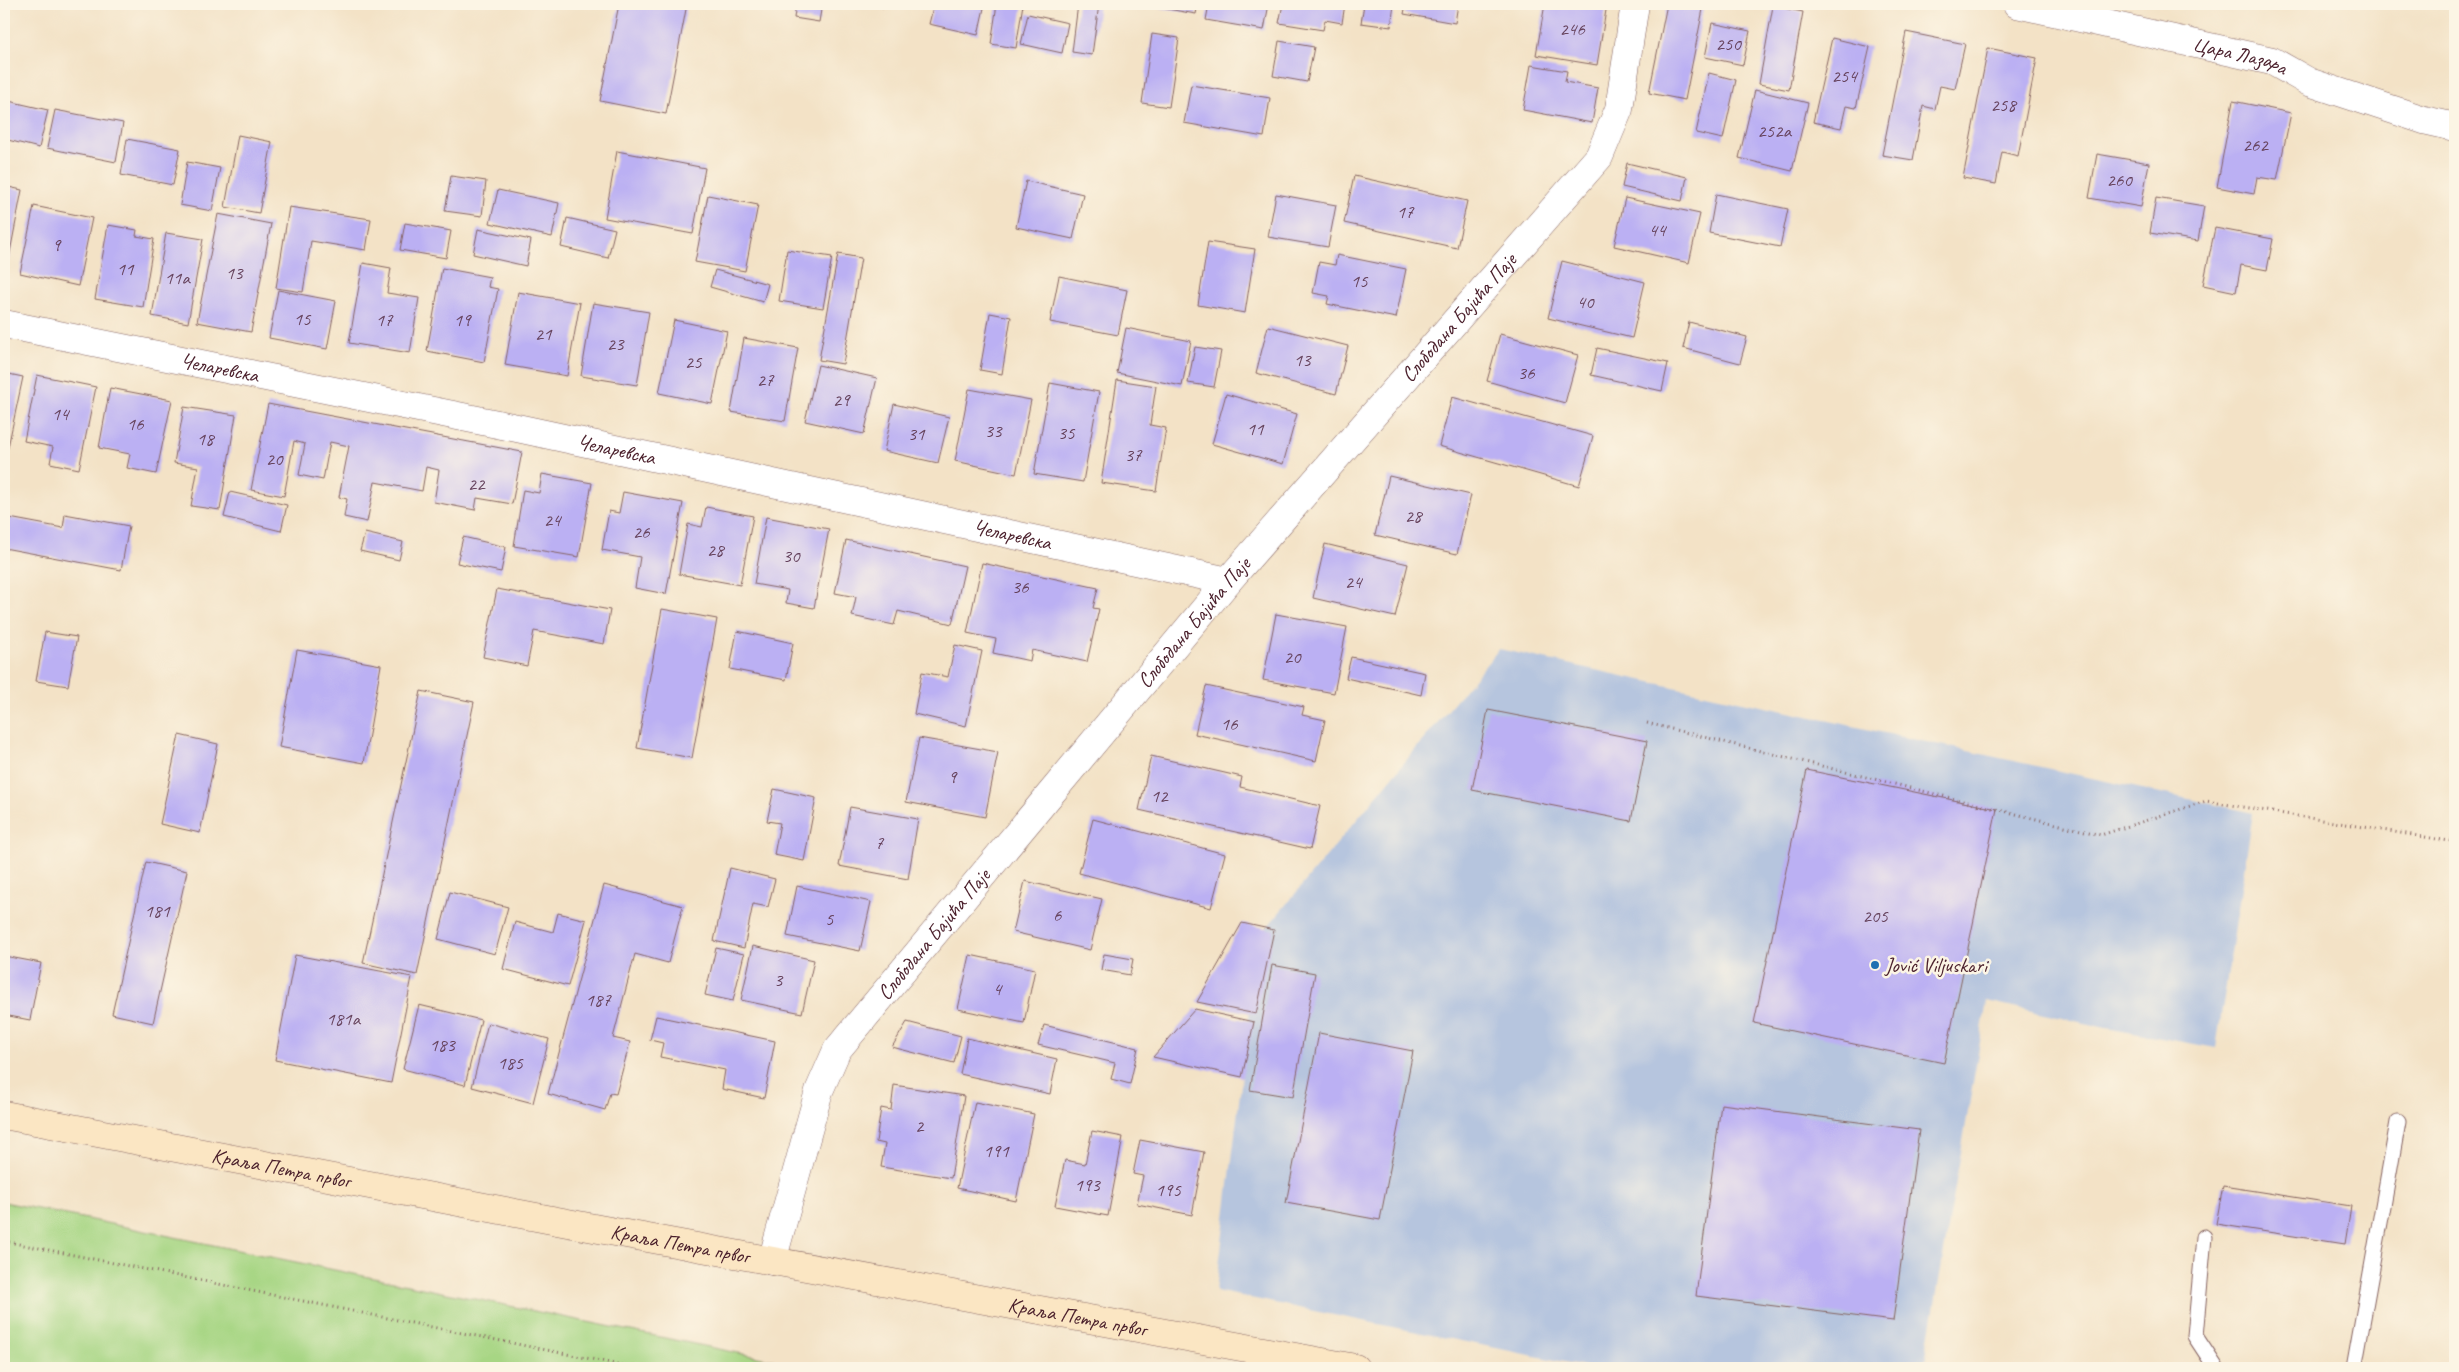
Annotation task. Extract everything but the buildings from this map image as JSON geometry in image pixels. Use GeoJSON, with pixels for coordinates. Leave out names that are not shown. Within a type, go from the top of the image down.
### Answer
{"type":"FeatureCollection","features":[{"type":"Feature","properties":{"kind":"main road","name":"Краља Петра првог"},"geometry":{"type":"LineString","coordinates":[[4,1115],[772,1261],[1355,1368]]}},
{"type":"Feature","properties":{"kind":"street","name":"Слободана Бајића Паје"},"geometry":{"type":"LineString","coordinates":[[772,1261],[819,1091],[837,1050],[1228,581],[1599,157],[1619,109],[1635,4]]}},
{"type":"Feature","properties":{"kind":"street","name":"Цара Лазара"},"geometry":{"type":"LineString","coordinates":[[2018,4],[2272,61],[2309,82],[2424,120],[2455,127]]}},
{"type":"Feature","properties":{"kind":"street","name":"Челаревска"},"geometry":{"type":"LineString","coordinates":[[4,324],[526,430],[1228,581]]}},
{"type":"Feature","properties":{"kind":"lane"},"geometry":{"type":"LineString","coordinates":[[2354,1368],[2398,1122]]}},
{"type":"Feature","properties":{"kind":"lane"},"geometry":{"type":"LineString","coordinates":[[2204,1237],[2195,1336],[2216,1368]]}},
{"type":"Feature","properties":{"kind":"path"},"geometry":{"type":"LineString","coordinates":[[1647,723],[2101,835],[2206,801],[2455,842]]}},
{"type":"Feature","properties":{"kind":"path"},"geometry":{"type":"LineString","coordinates":[[4,1241],[636,1368]]}},
{"type":"Feature","properties":{"kind":"shaded area"},"geometry":{"type":"Polygon","coordinates":[[[1499,649],[2253,813],[2216,1048],[2106,1028],[1987,1001],[1924,1368],[1594,1368],[1216,1291],[1259,937],[1499,649]]]}},
{"type":"Feature","properties":{"kind":"green space"},"geometry":{"type":"Polygon","coordinates":[[[4,1202],[811,1368],[4,1368],[4,1202]]]}},
{"type":"Feature","properties":{"kind":"place","name":"Jović Viljuskari"},"geometry":{"type":"Point","coordinates":[1875,965]}}]}
